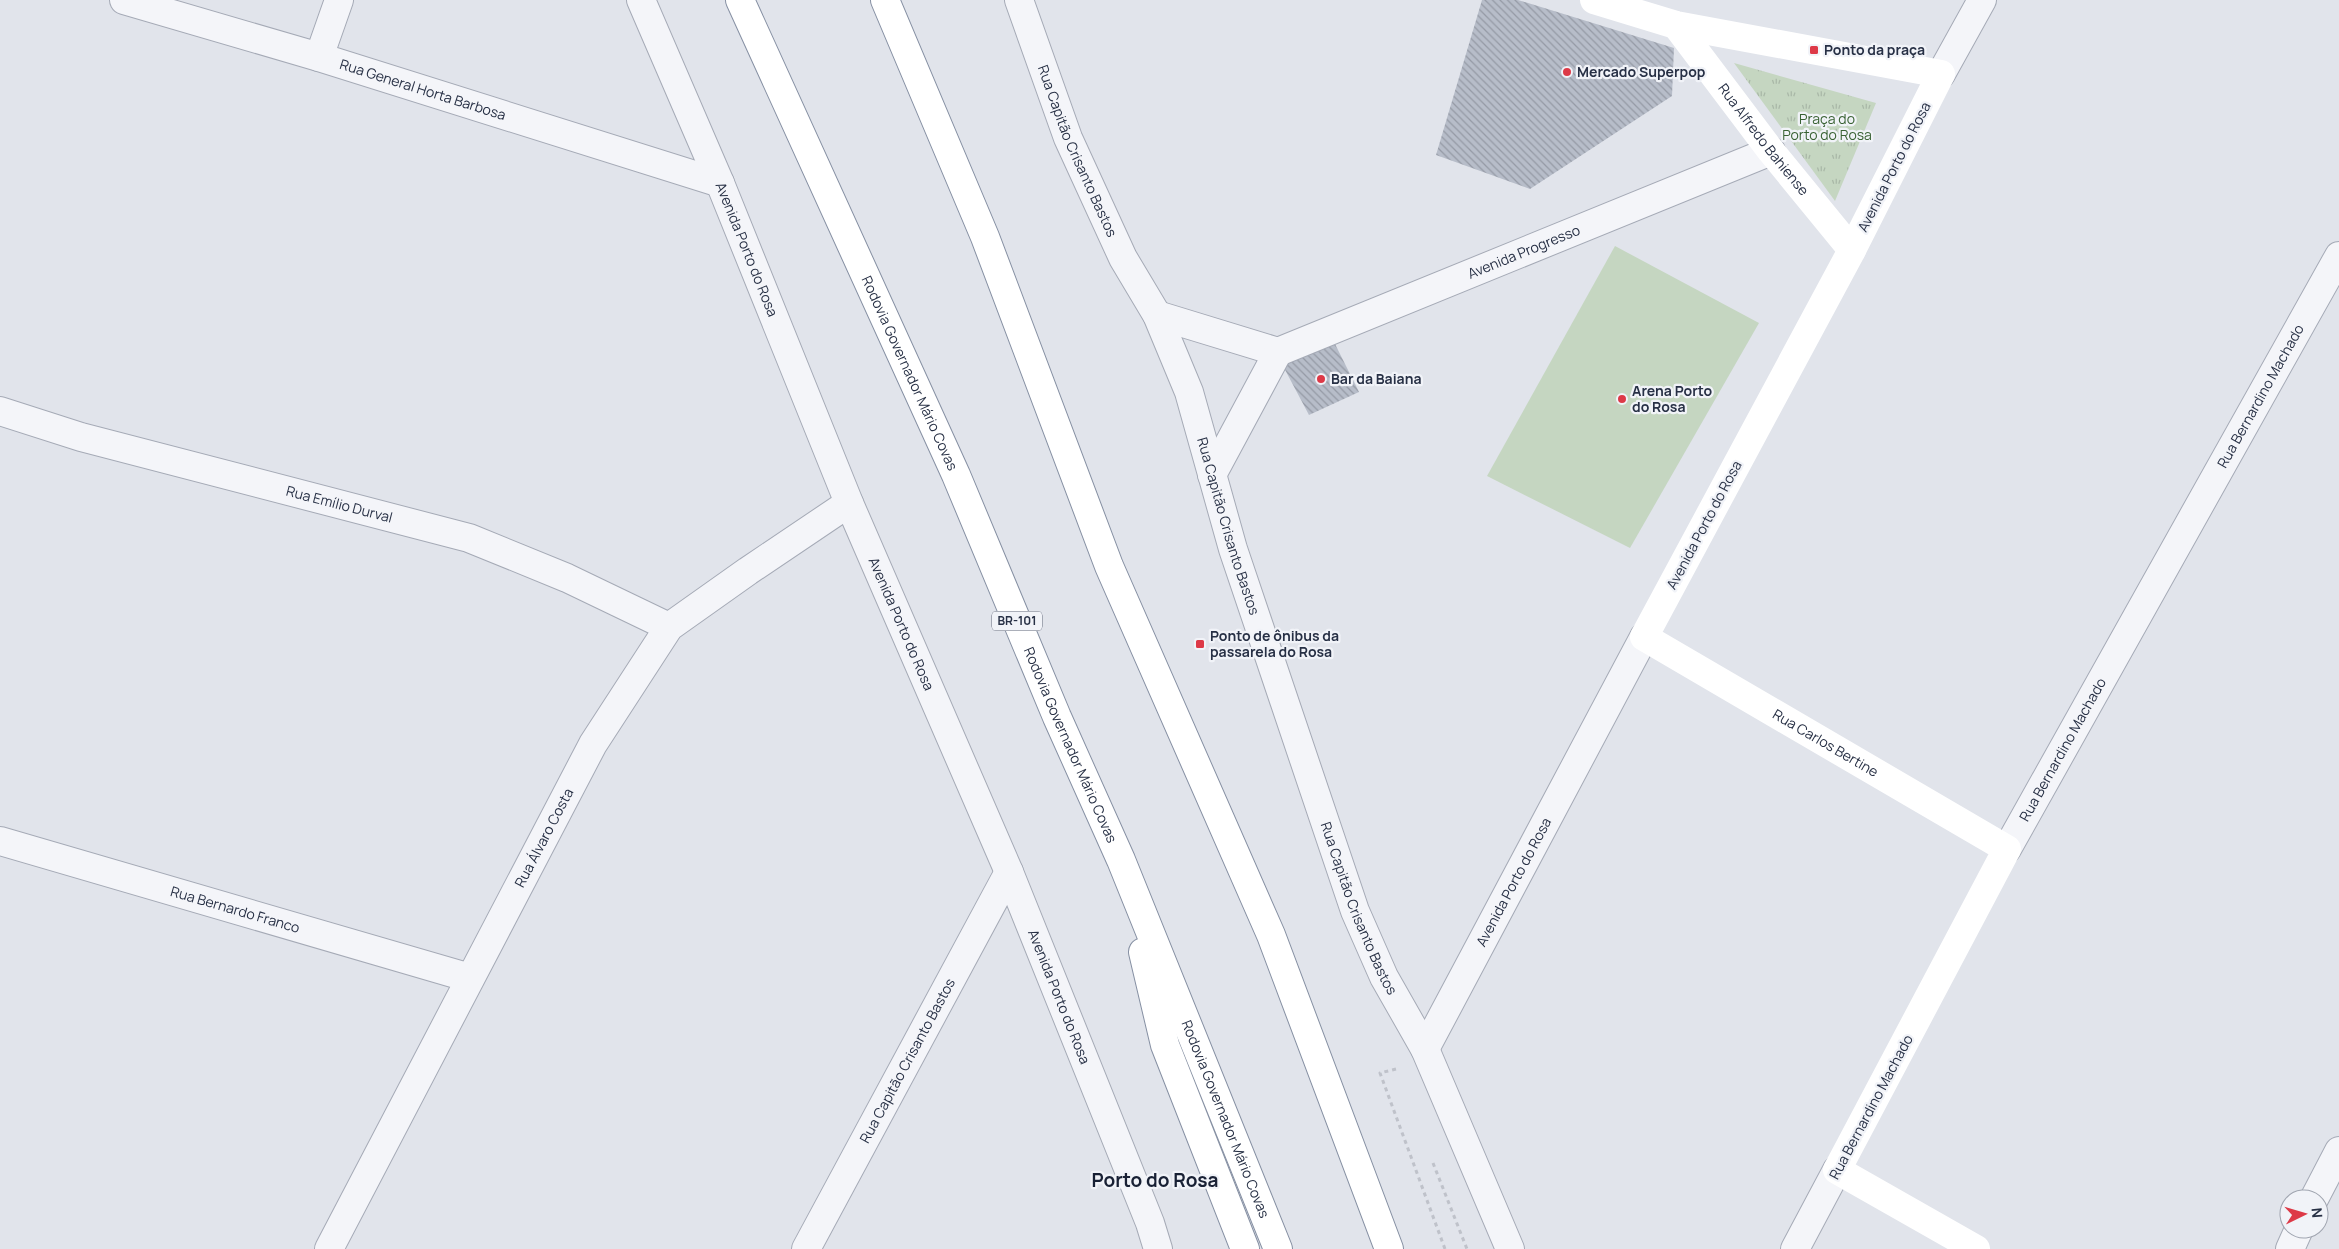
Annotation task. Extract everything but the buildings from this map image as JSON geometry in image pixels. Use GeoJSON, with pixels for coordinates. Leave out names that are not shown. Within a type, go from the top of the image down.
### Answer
{"type":"FeatureCollection","features":[{"type":"Feature","properties":{"kind":"main road","name":"Rodovia Governador Mário Covas"},"geometry":{"type":"LineString","coordinates":[[740,0],[956,475],[1057,717],[1121,860],[1278,1249]]}},
{"type":"Feature","properties":{"kind":"main road"},"geometry":{"type":"LineString","coordinates":[[885,0],[985,237],[1109,566],[1271,935],[1389,1249]]}},
{"type":"Feature","properties":{"kind":"main road"},"geometry":{"type":"LineString","coordinates":[[1594,0],[1676,25],[1941,74]]}},
{"type":"Feature","properties":{"kind":"main road","name":"Rua Alfredo Bahiense"},"geometry":{"type":"LineString","coordinates":[[1676,25],[1771,151],[1852,250]]}},
{"type":"Feature","properties":{"kind":"main road","name":"Avenida Porto do Rosa"},"geometry":{"type":"LineString","coordinates":[[1644,637],[1852,250],[1941,74]]}},
{"type":"Feature","properties":{"kind":"main road","name":"Rua Carlos Bertine"},"geometry":{"type":"LineString","coordinates":[[1644,637],[2007,849]]}},
{"type":"Feature","properties":{"kind":"main road","name":"Rua Bernardino Machado"},"geometry":{"type":"LineString","coordinates":[[1837,1170],[2007,849]]}},
{"type":"Feature","properties":{"kind":"main road"},"geometry":{"type":"LineString","coordinates":[[1121,860],[1165,1045],[1246,1249]]}},
{"type":"Feature","properties":{"kind":"main road"},"geometry":{"type":"LineString","coordinates":[[1837,1170],[1976,1249]]}},
{"type":"Feature","properties":{"kind":"street","name":"Rua General Horta Barbosa"},"geometry":{"type":"LineString","coordinates":[[124,0],[319,57],[720,183]]}},
{"type":"Feature","properties":{"kind":"street"},"geometry":{"type":"LineString","coordinates":[[319,57],[339,0]]}},
{"type":"Feature","properties":{"kind":"street","name":"Avenida Porto do Rosa"},"geometry":{"type":"LineString","coordinates":[[641,0],[720,183],[849,504],[1009,872],[1150,1223],[1158,1249]]}},
{"type":"Feature","properties":{"kind":"street","name":"Rua Capitão Crisanto Bastos"},"geometry":{"type":"LineString","coordinates":[[1019,0],[1068,138],[1122,258],[1157,315],[1189,392],[1233,549],[1355,911],[1384,977],[1425,1049],[1510,1249]]}},
{"type":"Feature","properties":{"kind":"street","name":"Avenida Porto do Rosa"},"geometry":{"type":"LineString","coordinates":[[1941,74],[1982,0]]}},
{"type":"Feature","properties":{"kind":"street","name":"Avenida Progresso"},"geometry":{"type":"LineString","coordinates":[[1278,352],[1771,151]]}},
{"type":"Feature","properties":{"kind":"street","name":"Rua Bernardino Machado"},"geometry":{"type":"LineString","coordinates":[[2007,849],[2339,256]]}},
{"type":"Feature","properties":{"kind":"street"},"geometry":{"type":"LineString","coordinates":[[1157,315],[1278,352],[1212,475]]}},
{"type":"Feature","properties":{"kind":"street","name":"Rua Emílio Durval"},"geometry":{"type":"LineString","coordinates":[[0,411],[81,437],[469,538],[567,578],[669,628]]}},
{"type":"Feature","properties":{"kind":"street","name":"Rua Álvaro Costa"},"geometry":{"type":"LineString","coordinates":[[328,1249],[593,744],[669,628],[748,571],[849,504]]}},
{"type":"Feature","properties":{"kind":"street","name":"Avenida Porto do Rosa"},"geometry":{"type":"LineString","coordinates":[[1425,1049],[1644,637]]}},
{"type":"Feature","properties":{"kind":"street","name":"Rua Bernardo Franco"},"geometry":{"type":"LineString","coordinates":[[0,841],[470,978]]}},
{"type":"Feature","properties":{"kind":"street","name":"Rua Capitão Crisanto Bastos"},"geometry":{"type":"LineString","coordinates":[[806,1249],[1009,872]]}},
{"type":"Feature","properties":{"kind":"street"},"geometry":{"type":"LineString","coordinates":[[2319,1189],[2339,1151]]}},
{"type":"Feature","properties":{"kind":"street","name":"Rua Bernardino Machado"},"geometry":{"type":"LineString","coordinates":[[1795,1249],[1837,1170]]}},
{"type":"Feature","properties":{"kind":"path"},"geometry":{"type":"LineString","coordinates":[[1400,1078],[1396,1069],[1380,1072],[1445,1249]]}},
{"type":"Feature","properties":{"kind":"path"},"geometry":{"type":"LineString","coordinates":[[1431,1159],[1466,1249]]}},
{"type":"Feature","properties":{"kind":"green space","name":"Praça do Porto do Rosa"},"geometry":{"type":"Polygon","coordinates":[[[1734,63],[1876,103],[1835,201],[1734,63]]]}},
{"type":"Feature","properties":{"kind":"green space","name":"Arena Porto do Rosa"},"geometry":{"type":"Polygon","coordinates":[[[1615,246],[1759,323],[1630,548],[1487,476],[1615,246]]]}},
{"type":"Feature","properties":{"kind":"place","name":"Ponto da praça"},"geometry":{"type":"Point","coordinates":[1814,50]}},
{"type":"Feature","properties":{"kind":"place","name":"Mercado Superpop"},"geometry":{"type":"Point","coordinates":[1567,72]}},
{"type":"Feature","properties":{"kind":"place","name":"Bar da Baiana"},"geometry":{"type":"Point","coordinates":[1321,379]}},
{"type":"Feature","properties":{"kind":"place","name":"Arena Porto do Rosa"},"geometry":{"type":"Point","coordinates":[1622,399]}},
{"type":"Feature","properties":{"kind":"place","name":"Ponto de ônibus da passarela do Rosa"},"geometry":{"type":"Point","coordinates":[1200,644]}},
{"type":"Feature","properties":{"kind":"district","name":"Porto do Rosa"},"geometry":{"type":"Point","coordinates":[1155,1180]}}]}
